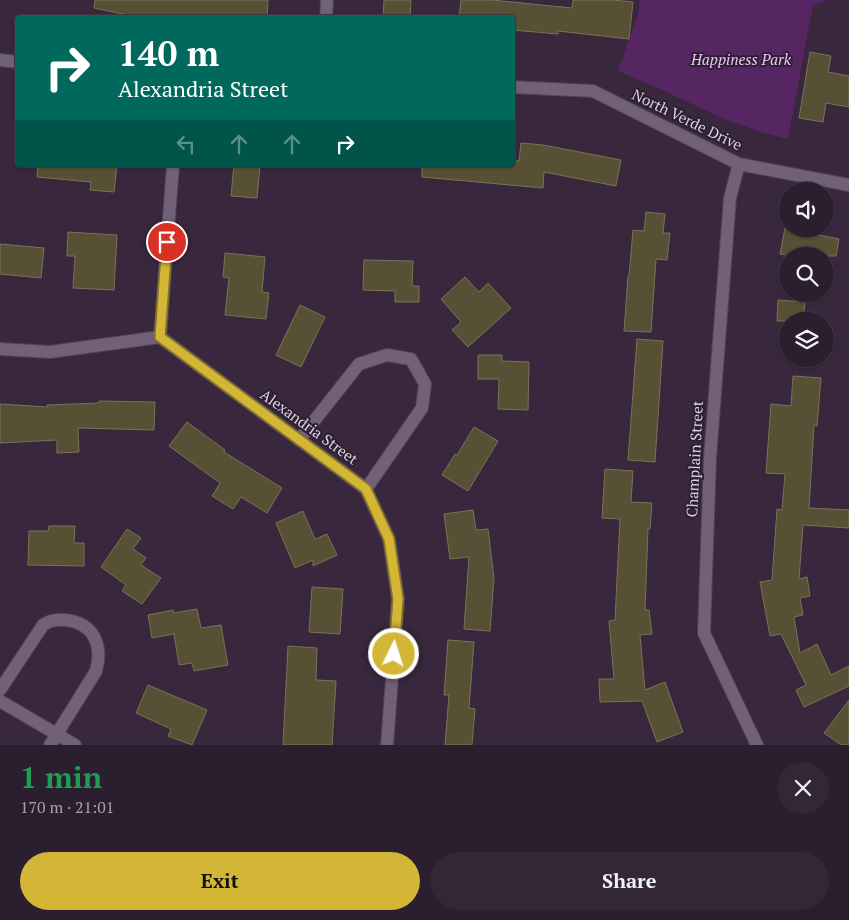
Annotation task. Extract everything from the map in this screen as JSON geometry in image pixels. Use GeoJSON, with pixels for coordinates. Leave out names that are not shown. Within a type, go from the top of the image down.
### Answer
{"type":"FeatureCollection","features":[{"type":"Feature","properties":{"kind":"street"},"geometry":{"type":"LineString","coordinates":[[326,15],[327,0]]}},
{"type":"Feature","properties":{"kind":"street"},"geometry":{"type":"LineString","coordinates":[[0,60],[15,62]]}},
{"type":"Feature","properties":{"kind":"street","name":"North Verde Drive"},"geometry":{"type":"LineString","coordinates":[[515,86],[593,91],[739,164],[849,185]]}},
{"type":"Feature","properties":{"kind":"street","name":"Champlain Street"},"geometry":{"type":"LineString","coordinates":[[739,164],[730,198],[710,458],[704,633],[757,745]]}},
{"type":"Feature","properties":{"kind":"street"},"geometry":{"type":"LineString","coordinates":[[0,349],[50,352],[160,337],[173,167]]}},
{"type":"Feature","properties":{"kind":"street","name":"Alexandria Street"},"geometry":{"type":"LineString","coordinates":[[160,337],[366,489],[389,539],[398,599],[387,745]]}},
{"type":"Feature","properties":{"kind":"street"},"geometry":{"type":"LineString","coordinates":[[299,440],[359,364],[387,355],[410,359],[425,384],[422,408],[366,489]]}},
{"type":"Feature","properties":{"kind":"street"},"geometry":{"type":"LineString","coordinates":[[0,690],[43,625],[49,621],[60,619],[74,621],[88,629],[96,638],[99,649],[99,661],[96,671],[54,740]]}},
{"type":"Feature","properties":{"kind":"street"},"geometry":{"type":"LineString","coordinates":[[0,701],[54,740],[75,745]]}},
{"type":"Feature","properties":{"kind":"green space","name":"Happiness Park"},"geometry":{"type":"Polygon","coordinates":[[[640,0],[829,0],[813,5],[788,139],[724,119],[618,71],[638,14],[640,0]]]}},
{"type":"Feature","properties":{"kind":"building"},"geometry":{"type":"Polygon","coordinates":[[[95,0],[268,0],[267,15],[128,15],[94,8],[95,0]]]}},
{"type":"Feature","properties":{"kind":"building"},"geometry":{"type":"Polygon","coordinates":[[[384,0],[411,0],[410,15],[383,15],[384,0]]]}},
{"type":"Feature","properties":{"kind":"building"},"geometry":{"type":"Polygon","coordinates":[[[461,0],[492,0],[572,8],[573,0],[633,2],[629,39],[558,31],[558,34],[515,30],[515,15],[459,15],[461,0]]]}},
{"type":"Feature","properties":{"kind":"building"},"geometry":{"type":"Polygon","coordinates":[[[810,52],[831,56],[828,72],[849,76],[849,107],[826,103],[823,122],[799,118],[810,52]]]}},
{"type":"Feature","properties":{"kind":"building"},"geometry":{"type":"Polygon","coordinates":[[[521,143],[543,145],[621,160],[616,186],[544,172],[543,188],[422,177],[422,167],[515,167],[515,160],[519,161],[521,143]]]}},
{"type":"Feature","properties":{"kind":"building"},"geometry":{"type":"Polygon","coordinates":[[[38,167],[117,167],[114,192],[90,190],[91,182],[37,177],[38,167]]]}},
{"type":"Feature","properties":{"kind":"building"},"geometry":{"type":"Polygon","coordinates":[[[234,167],[260,167],[257,198],[231,196],[234,167]]]}},
{"type":"Feature","properties":{"kind":"building"},"geometry":{"type":"Polygon","coordinates":[[[646,212],[665,214],[663,233],[670,233],[667,260],[656,259],[651,332],[624,331],[633,230],[644,231],[646,212]]]}},
{"type":"Feature","properties":{"kind":"building"},"geometry":{"type":"Polygon","coordinates":[[[68,232],[117,235],[114,290],[73,288],[75,256],[67,256],[68,232]]]}},
{"type":"Feature","properties":{"kind":"building"},"geometry":{"type":"Polygon","coordinates":[[[783,237],[829,237],[839,239],[836,256],[834,256],[834,247],[781,247],[783,237]]]}},
{"type":"Feature","properties":{"kind":"building"},"geometry":{"type":"Polygon","coordinates":[[[0,244],[44,248],[41,278],[0,274],[0,244]]]}},
{"type":"Feature","properties":{"kind":"building"},"geometry":{"type":"Polygon","coordinates":[[[225,253],[265,257],[262,292],[269,293],[266,319],[225,315],[229,278],[223,277],[225,253]]]}},
{"type":"Feature","properties":{"kind":"building"},"geometry":{"type":"Polygon","coordinates":[[[364,260],[413,261],[412,286],[419,286],[419,302],[395,302],[395,291],[363,290],[364,260]]]}},
{"type":"Feature","properties":{"kind":"building"},"geometry":{"type":"Polygon","coordinates":[[[465,277],[479,292],[488,283],[511,308],[468,347],[452,330],[461,322],[441,299],[465,277]]]}},
{"type":"Feature","properties":{"kind":"building"},"geometry":{"type":"Polygon","coordinates":[[[778,300],[779,302],[805,302],[804,312],[779,312],[779,321],[777,321],[778,300]]]}},
{"type":"Feature","properties":{"kind":"building"},"geometry":{"type":"Polygon","coordinates":[[[300,305],[325,317],[301,367],[276,355],[300,305]]]}},
{"type":"Feature","properties":{"kind":"building"},"geometry":{"type":"Polygon","coordinates":[[[637,339],[663,341],[655,462],[628,460],[637,339]]]}},
{"type":"Feature","properties":{"kind":"building"},"geometry":{"type":"Polygon","coordinates":[[[478,355],[502,355],[502,361],[529,362],[528,410],[498,409],[499,379],[478,379],[478,355]]]}},
{"type":"Feature","properties":{"kind":"building"},"geometry":{"type":"Polygon","coordinates":[[[793,376],[821,378],[817,426],[814,425],[809,508],[849,510],[849,528],[803,525],[799,579],[807,577],[810,596],[800,598],[803,615],[794,617],[800,653],[817,644],[831,675],[849,666],[849,686],[804,707],[796,690],[806,685],[781,634],[770,636],[760,582],[772,580],[777,509],[782,510],[785,474],[766,473],[771,404],[791,406],[793,376]]]}},
{"type":"Feature","properties":{"kind":"building"},"geometry":{"type":"Polygon","coordinates":[[[99,401],[155,402],[154,430],[78,428],[79,452],[57,453],[57,440],[0,443],[0,404],[48,407],[47,405],[99,403],[99,401]]]}},
{"type":"Feature","properties":{"kind":"building"},"geometry":{"type":"Polygon","coordinates":[[[187,422],[225,450],[224,452],[282,488],[267,513],[241,497],[233,509],[212,496],[220,483],[169,446],[187,422]]]}},
{"type":"Feature","properties":{"kind":"building"},"geometry":{"type":"Polygon","coordinates":[[[474,427],[498,441],[468,491],[442,475],[474,427]]]}},
{"type":"Feature","properties":{"kind":"building"},"geometry":{"type":"Polygon","coordinates":[[[605,469],[633,471],[631,502],[652,503],[650,529],[648,529],[645,610],[649,610],[652,634],[640,635],[645,690],[665,682],[683,732],[657,742],[642,701],[600,702],[599,679],[614,679],[609,621],[615,620],[620,519],[602,518],[605,469]]]}},
{"type":"Feature","properties":{"kind":"building"},"geometry":{"type":"Polygon","coordinates":[[[473,510],[476,530],[488,529],[494,578],[490,631],[464,629],[469,557],[450,559],[444,514],[473,510]]]}},
{"type":"Feature","properties":{"kind":"building"},"geometry":{"type":"Polygon","coordinates":[[[303,511],[315,539],[327,534],[337,555],[313,566],[313,560],[295,568],[276,523],[303,511]]]}},
{"type":"Feature","properties":{"kind":"building"},"geometry":{"type":"Polygon","coordinates":[[[49,526],[75,526],[74,543],[84,543],[84,566],[28,565],[29,531],[48,531],[49,526]]]}},
{"type":"Feature","properties":{"kind":"building"},"geometry":{"type":"Polygon","coordinates":[[[127,529],[141,538],[133,549],[146,558],[141,565],[161,578],[142,604],[122,591],[126,585],[101,567],[127,529]]]}},
{"type":"Feature","properties":{"kind":"building"},"geometry":{"type":"Polygon","coordinates":[[[312,587],[343,589],[340,634],[309,632],[312,587]]]}},
{"type":"Feature","properties":{"kind":"building"},"geometry":{"type":"Polygon","coordinates":[[[197,609],[201,628],[221,625],[228,665],[194,671],[192,663],[179,665],[174,634],[152,638],[148,615],[173,610],[174,613],[197,609]]]}},
{"type":"Feature","properties":{"kind":"building"},"geometry":{"type":"Polygon","coordinates":[[[448,640],[474,642],[469,708],[475,709],[472,745],[445,745],[449,695],[444,695],[448,640]]]}},
{"type":"Feature","properties":{"kind":"building"},"geometry":{"type":"Polygon","coordinates":[[[288,646],[317,648],[316,680],[336,681],[332,745],[283,745],[288,646]]]}},
{"type":"Feature","properties":{"kind":"building"},"geometry":{"type":"Polygon","coordinates":[[[148,685],[207,710],[192,745],[168,736],[171,729],[136,713],[148,685]]]}},
{"type":"Feature","properties":{"kind":"building"},"geometry":{"type":"Polygon","coordinates":[[[849,700],[849,745],[841,745],[824,733],[849,700]]]}},
{"type":"Feature","properties":{"kind":"route"},"geometry":{"type":"LineString","coordinates":[[167,242],[160,337],[366,489],[389,539],[398,599],[394,654]]}}]}
